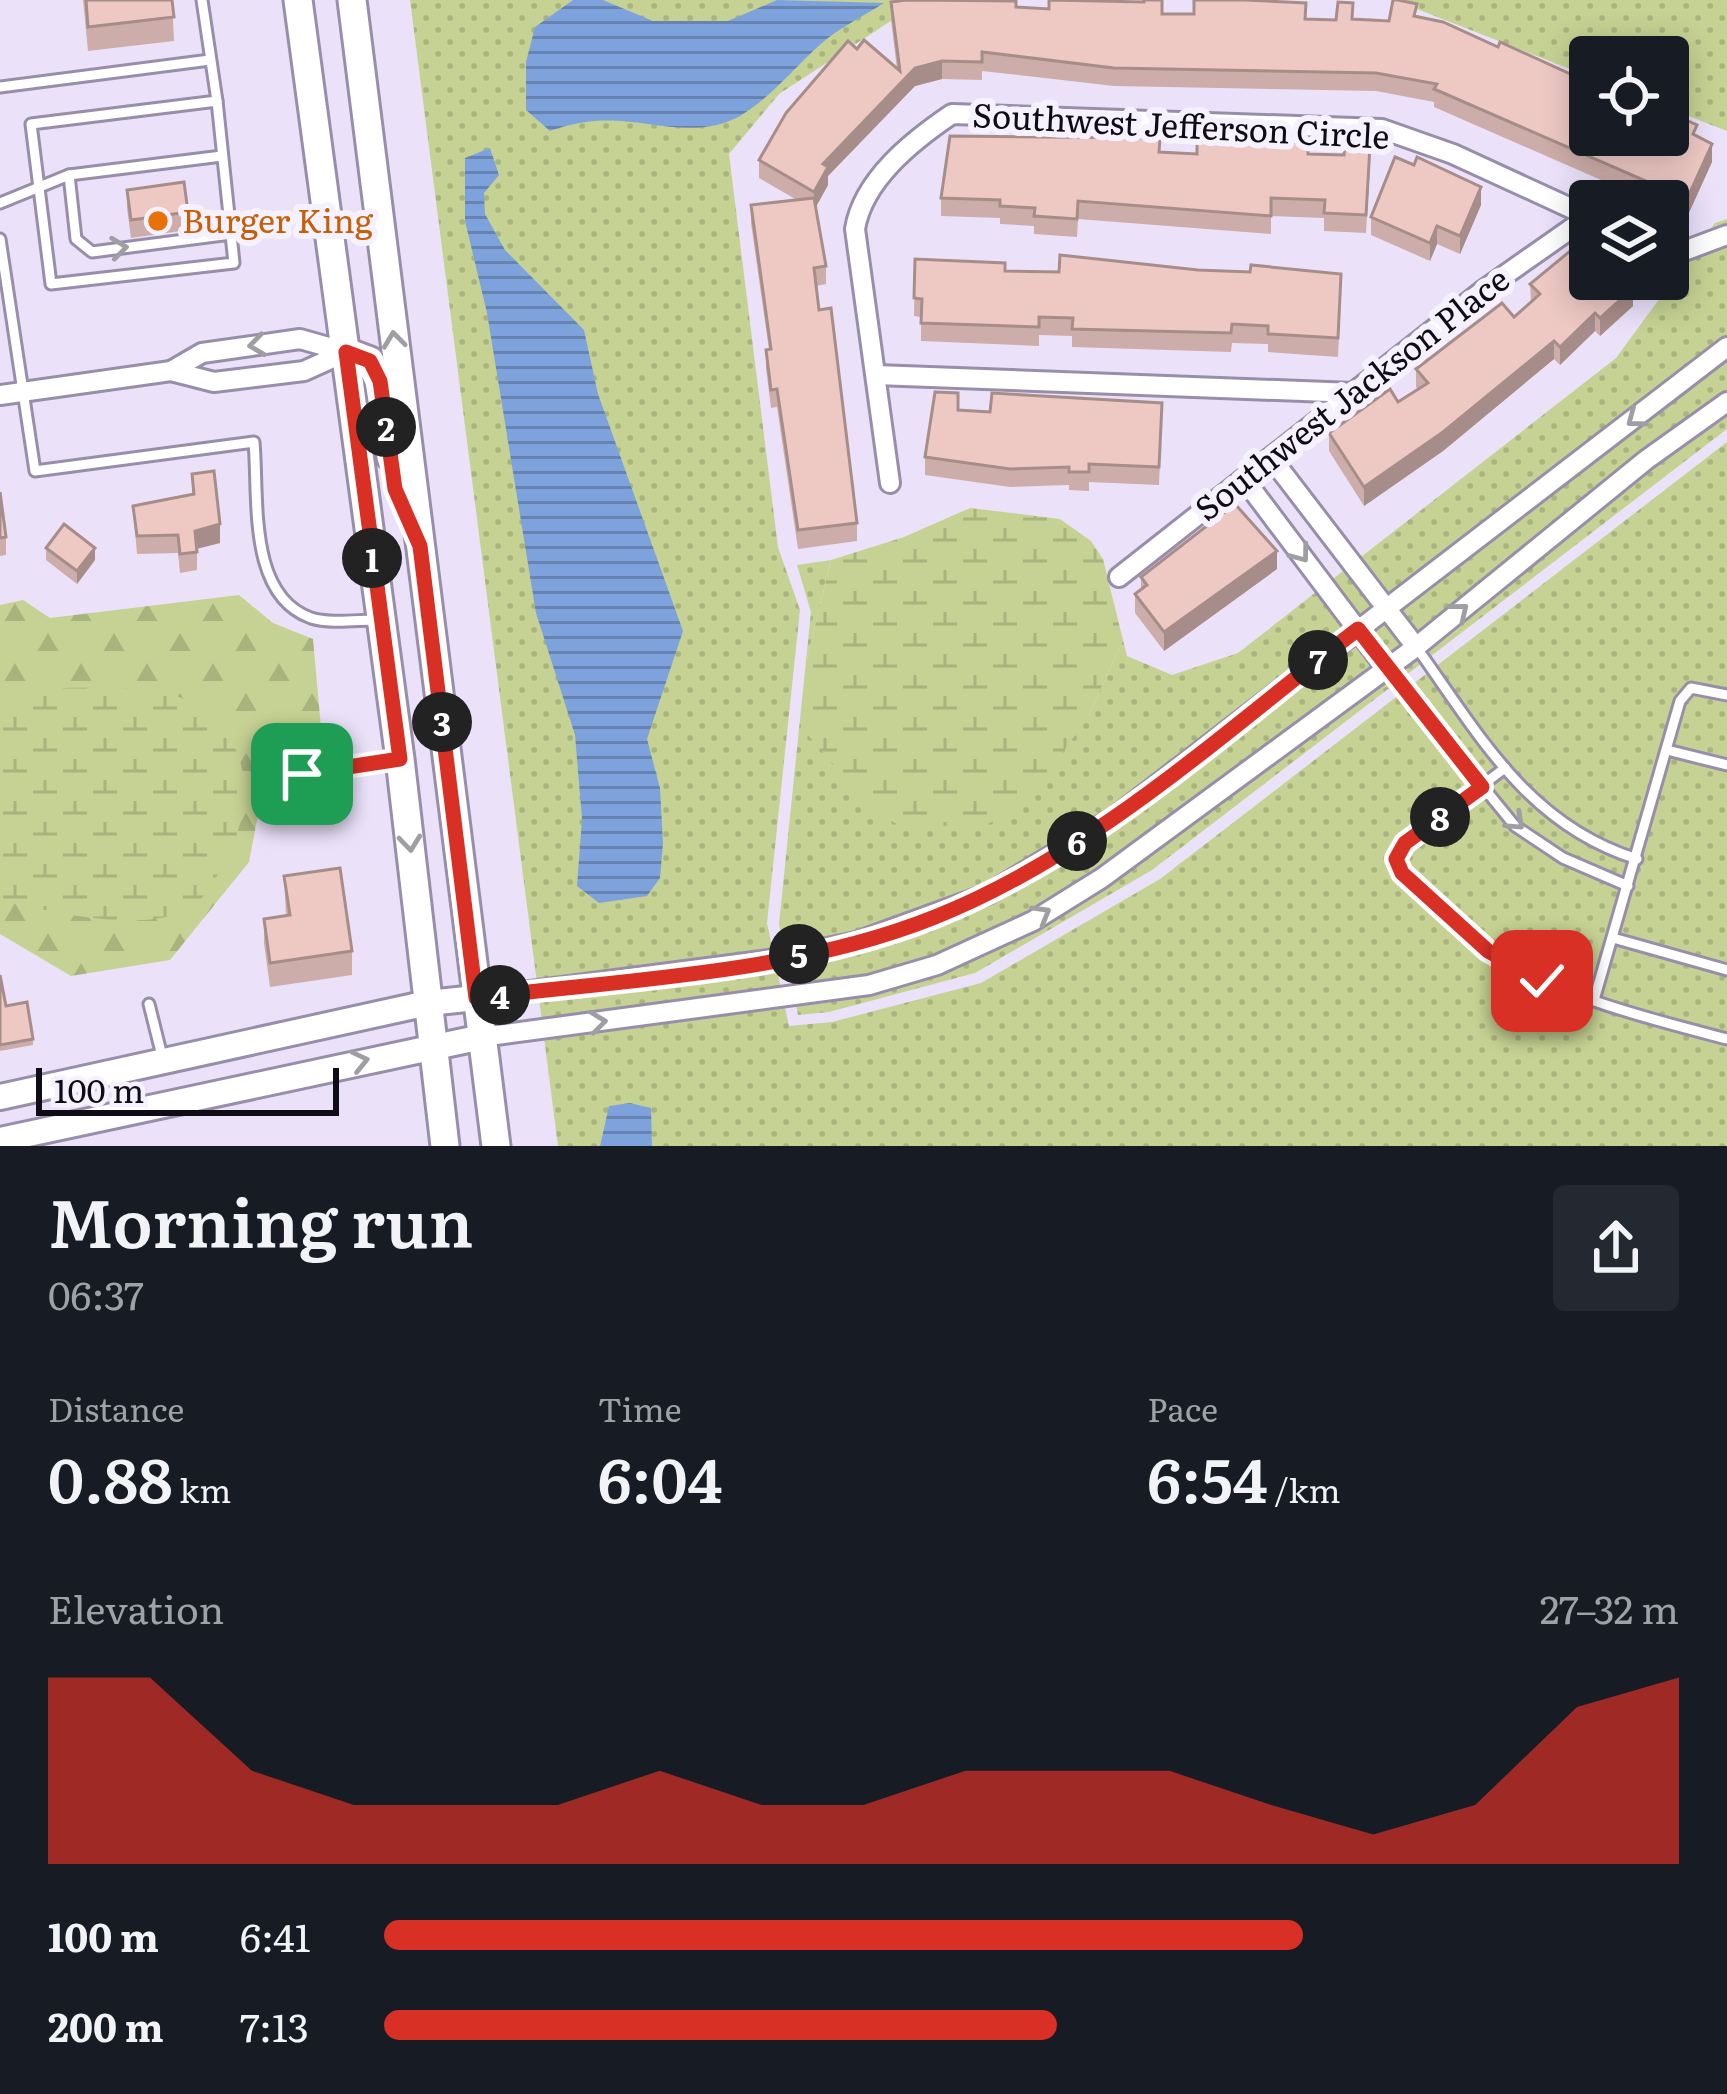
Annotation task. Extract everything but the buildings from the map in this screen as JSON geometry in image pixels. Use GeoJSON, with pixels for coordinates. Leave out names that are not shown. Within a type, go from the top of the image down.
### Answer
{"type":"FeatureCollection","features":[{"type":"Feature","properties":{"kind":"main road"},"geometry":{"type":"LineString","coordinates":[[298,0],[400,759],[445,1146]]}},
{"type":"Feature","properties":{"kind":"main road"},"geometry":{"type":"LineString","coordinates":[[352,0],[496,1146]]}},
{"type":"Feature","properties":{"kind":"main road"},"geometry":{"type":"LineString","coordinates":[[346,352],[370,361],[380,381],[395,489],[420,546]]}},
{"type":"Feature","properties":{"kind":"street","name":"Southwest Jefferson Circle"},"geometry":{"type":"LineString","coordinates":[[890,483],[855,229],[859,205],[919,136],[952,114],[1382,130],[1453,154],[1569,207]]}},
{"type":"Feature","properties":{"kind":"street","name":"Southwest Jackson Place"},"geometry":{"type":"LineString","coordinates":[[1118,577],[1485,289],[1569,230]]}},
{"type":"Feature","properties":{"kind":"street"},"geometry":{"type":"LineString","coordinates":[[1689,249],[1727,235]]}},
{"type":"Feature","properties":{"kind":"street"},"geometry":{"type":"LineString","coordinates":[[0,395],[171,371],[202,353],[300,339],[346,352]]}},
{"type":"Feature","properties":{"kind":"street"},"geometry":{"type":"LineString","coordinates":[[0,1097],[428,1003],[769,960],[856,942],[932,919],[1006,884],[1115,817],[1727,347]]}},
{"type":"Feature","properties":{"kind":"street"},"geometry":{"type":"LineString","coordinates":[[171,371],[214,382],[304,371],[346,352]]}},
{"type":"Feature","properties":{"kind":"street"},"geometry":{"type":"LineString","coordinates":[[876,375],[1354,393]]}},
{"type":"Feature","properties":{"kind":"street"},"geometry":{"type":"LineString","coordinates":[[0,1140],[433,1045],[869,985],[937,964],[1033,921],[1102,878],[1416,647],[1646,460],[1727,402]]}},
{"type":"Feature","properties":{"kind":"street"},"geometry":{"type":"LineString","coordinates":[[1272,459],[1416,647]]}},
{"type":"Feature","properties":{"kind":"street"},"geometry":{"type":"LineString","coordinates":[[1244,479],[1387,668]]}},
{"type":"Feature","properties":{"kind":"lane"},"geometry":{"type":"LineString","coordinates":[[202,0],[217,101],[234,263],[51,284],[31,124],[217,101]]}},
{"type":"Feature","properties":{"kind":"lane"},"geometry":{"type":"LineString","coordinates":[[0,87],[210,60]]}},
{"type":"Feature","properties":{"kind":"lane"},"geometry":{"type":"LineString","coordinates":[[0,203],[69,175],[222,156]]}},
{"type":"Feature","properties":{"kind":"lane"},"geometry":{"type":"LineString","coordinates":[[69,175],[76,238],[92,251],[231,234]]}},
{"type":"Feature","properties":{"kind":"lane"},"geometry":{"type":"LineString","coordinates":[[0,239],[35,471],[254,442],[265,566],[281,602],[315,620],[380,620]]}},
{"type":"Feature","properties":{"kind":"lane"},"geometry":{"type":"LineString","coordinates":[[1416,647],[1532,801],[1569,832],[1636,859]]}},
{"type":"Feature","properties":{"kind":"lane"},"geometry":{"type":"LineString","coordinates":[[1387,668],[1515,826],[1547,848],[1628,886]]}},
{"type":"Feature","properties":{"kind":"lane"},"geometry":{"type":"LineString","coordinates":[[1594,1000],[1684,692],[1702,688],[1727,695]]}},
{"type":"Feature","properties":{"kind":"lane"},"geometry":{"type":"LineString","coordinates":[[1667,750],[1727,765]]}},
{"type":"Feature","properties":{"kind":"lane"},"geometry":{"type":"LineString","coordinates":[[302,774],[400,759]]}},
{"type":"Feature","properties":{"kind":"lane"},"geometry":{"type":"LineString","coordinates":[[1505,768],[1405,843],[1396,859],[1402,873],[1488,951],[1542,981],[1727,1039]]}},
{"type":"Feature","properties":{"kind":"lane"},"geometry":{"type":"LineString","coordinates":[[1612,938],[1727,970]]}},
{"type":"Feature","properties":{"kind":"lane"},"geometry":{"type":"LineString","coordinates":[[149,1004],[163,1062]]}},
{"type":"Feature","properties":{"kind":"green space"},"geometry":{"type":"Polygon","coordinates":[[[410,0],[923,0],[779,94],[729,154],[778,547],[800,610],[767,923],[789,1026],[832,1022],[981,983],[1160,879],[1727,442],[1727,1146],[558,1146],[410,0]]]}},
{"type":"Feature","properties":{"kind":"green space"},"geometry":{"type":"Polygon","coordinates":[[[1394,0],[1727,0],[1727,131],[1689,116],[1689,36],[1569,36],[1569,69],[1394,0]]]}},
{"type":"Feature","properties":{"kind":"green space"},"geometry":{"type":"Polygon","coordinates":[[[1727,219],[1727,429],[1152,870],[975,973],[829,1012],[798,1015],[779,924],[811,612],[797,565],[831,560],[807,659],[1057,755],[1088,717],[1123,640],[1127,656],[1172,675],[1238,653],[1616,358],[1659,300],[1689,300],[1689,258],[1715,223],[1727,219]]]}},
{"type":"Feature","properties":{"kind":"green space"},"geometry":{"type":"Polygon","coordinates":[[[970,508],[1060,519],[1091,541],[1103,559],[1123,640],[1088,717],[1023,808],[987,824],[904,828],[874,811],[807,734],[807,659],[831,560],[904,537],[970,508]]]}},
{"type":"Feature","properties":{"kind":"green space"},"geometry":{"type":"Polygon","coordinates":[[[239,595],[273,623],[313,639],[323,750],[269,758],[249,862],[170,960],[71,976],[0,934],[0,605],[23,600],[50,618],[239,595]]]}},
{"type":"Feature","properties":{"kind":"green space"},"geometry":{"type":"Polygon","coordinates":[[[46,688],[122,688],[179,697],[214,719],[229,737],[244,780],[239,826],[217,876],[191,907],[148,920],[123,920],[0,900],[0,701],[46,688]]]}},
{"type":"Feature","properties":{"kind":"water"},"geometry":{"type":"Polygon","coordinates":[[[573,0],[603,0],[653,21],[728,21],[777,0],[884,3],[828,38],[762,100],[733,120],[696,128],[598,121],[550,131],[526,110],[526,62],[535,27],[573,0]]]}},
{"type":"Feature","properties":{"kind":"water"},"geometry":{"type":"Polygon","coordinates":[[[490,148],[499,175],[484,193],[485,214],[505,250],[584,330],[598,394],[683,631],[647,739],[660,788],[663,843],[660,878],[647,896],[599,903],[577,886],[582,819],[575,735],[536,613],[487,313],[465,221],[465,158],[490,148]]]}},
{"type":"Feature","properties":{"kind":"water"},"geometry":{"type":"Polygon","coordinates":[[[630,1103],[651,1108],[652,1146],[600,1146],[609,1106],[630,1103]]]}},
{"type":"Feature","properties":{"kind":"place","name":"Burger King"},"geometry":{"type":"Point","coordinates":[158,221]}},
{"type":"Feature","properties":{"kind":"route"},"geometry":{"type":"LineString","coordinates":[[302,774],[400,759],[346,352],[370,361],[380,381],[395,489],[420,546],[476,998],[769,960],[856,942],[932,919],[988,894],[1115,817],[1358,629],[1482,787],[1405,843],[1396,859],[1402,873],[1488,951],[1542,981]]}}]}
